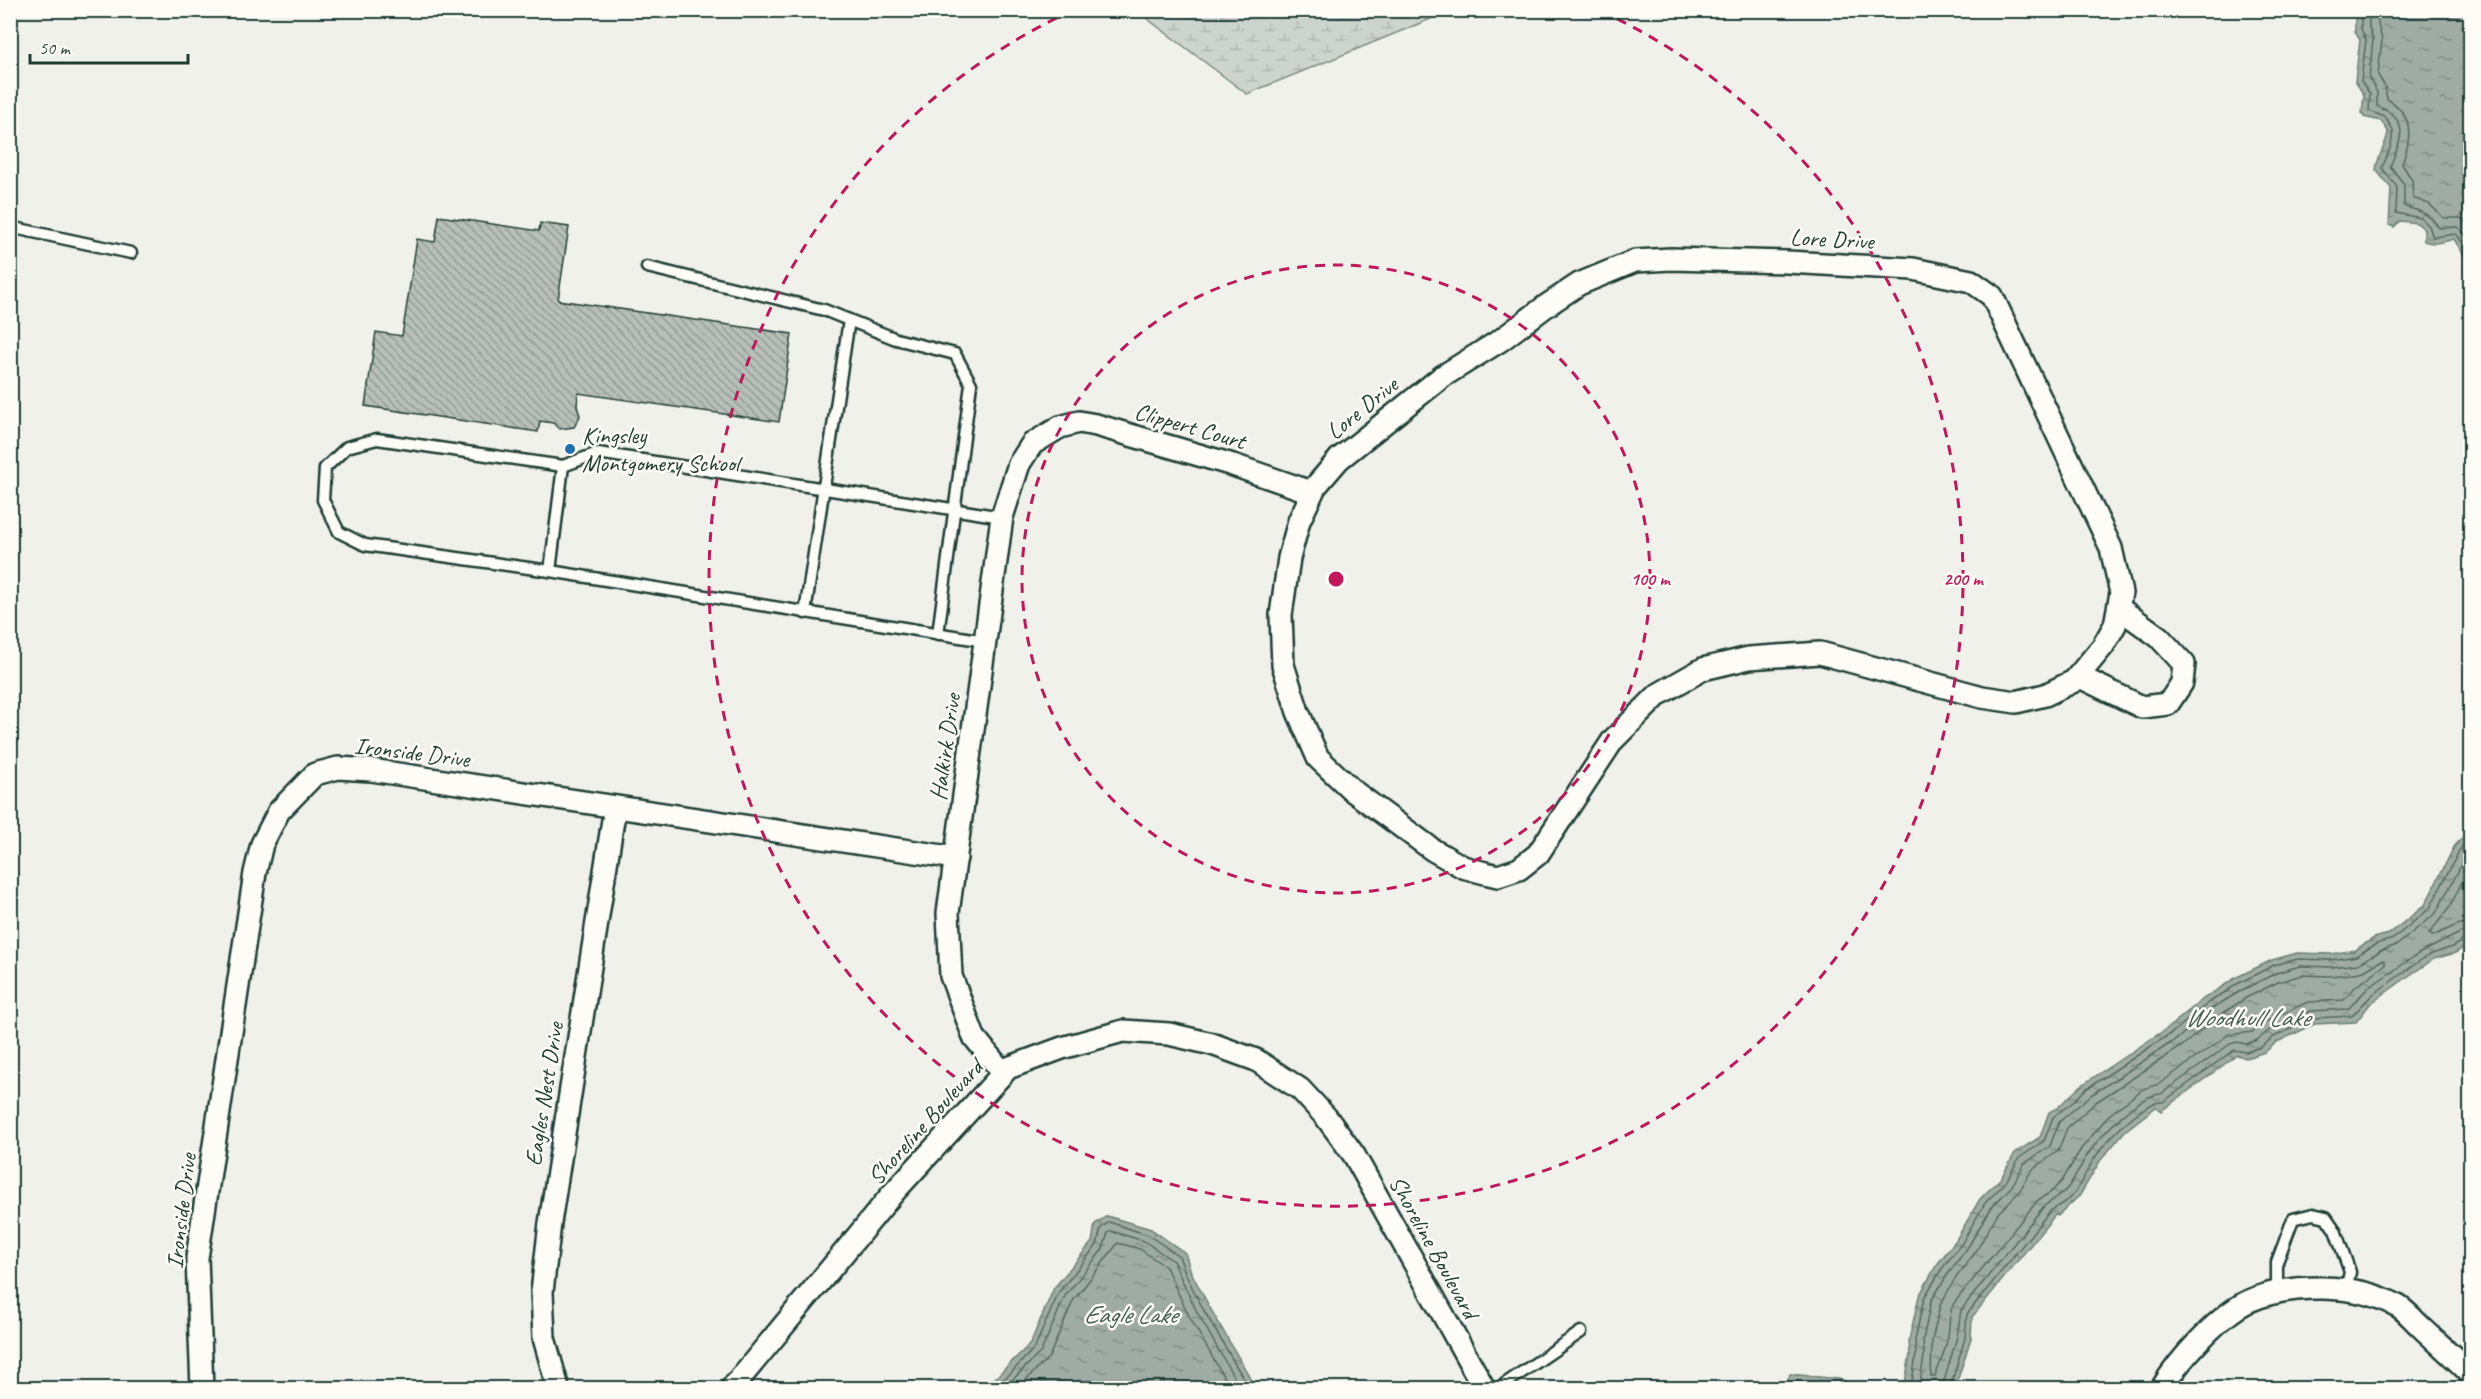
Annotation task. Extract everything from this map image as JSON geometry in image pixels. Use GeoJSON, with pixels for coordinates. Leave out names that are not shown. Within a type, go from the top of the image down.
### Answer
{"type":"FeatureCollection","features":[{"type":"Feature","properties":{"kind":"street","name":"Lore Drive"},"geometry":{"type":"LineString","coordinates":[[1671,258],[1913,270],[1971,281],[1992,297],[2111,548],[2121,593],[2119,608],[2115,625],[2103,646],[2074,681],[2045,695],[2016,702],[1982,697],[1820,653],[1749,658],[1703,669],[1659,694],[1613,740],[1538,854],[1519,869],[1498,876],[1464,867],[1433,850],[1353,791],[1318,758],[1298,712],[1283,665],[1281,615],[1288,558],[1299,521],[1311,492],[1339,459],[1443,376],[1501,340],[1579,284],[1635,261],[1671,258]]}},
{"type":"Feature","properties":{"kind":"street","name":"Clippert Court"},"geometry":{"type":"LineString","coordinates":[[1053,432],[1060,427],[1079,422],[1096,425],[1233,465],[1311,492]]}},
{"type":"Feature","properties":{"kind":"street","name":"Halkirk Drive"},"geometry":{"type":"LineString","coordinates":[[1004,1073],[974,1037],[951,976],[948,913],[1002,517],[1019,464],[1032,444],[1053,432]]}},
{"type":"Feature","properties":{"kind":"street"},"geometry":{"type":"LineString","coordinates":[[2078,676],[2142,707],[2168,704],[2182,683],[2184,664],[2159,637],[2119,608]]}},
{"type":"Feature","properties":{"kind":"street","name":"Ironside Drive"},"geometry":{"type":"LineString","coordinates":[[202,1389],[197,1258],[236,1015],[255,873],[262,844],[279,811],[315,774],[338,768],[371,770],[956,858]]}},
{"type":"Feature","properties":{"kind":"street","name":"Eagles Nest Drive"},"geometry":{"type":"LineString","coordinates":[[558,1389],[544,1338],[542,1292],[552,1211],[615,807]]}},
{"type":"Feature","properties":{"kind":"street","name":"Shoreline Boulevard"},"geometry":{"type":"LineString","coordinates":[[732,1389],[894,1192],[961,1116],[1008,1068],[1062,1048],[1124,1031],[1169,1034],[1212,1044],[1256,1060],[1300,1089],[1326,1117],[1354,1155],[1484,1389]]}},
{"type":"Feature","properties":{"kind":"street"},"geometry":{"type":"LineString","coordinates":[[2162,1389],[2172,1372],[2211,1329],[2247,1302],[2277,1293],[2321,1288],[2346,1290],[2398,1305],[2470,1373]]}},
{"type":"Feature","properties":{"kind":"lane"},"geometry":{"type":"LineString","coordinates":[[10,227],[131,253]]}},
{"type":"Feature","properties":{"kind":"lane"},"geometry":{"type":"LineString","coordinates":[[647,267],[824,310],[896,339],[955,354],[971,384],[938,634]]}},
{"type":"Feature","properties":{"kind":"lane"},"geometry":{"type":"LineString","coordinates":[[805,613],[849,320]]}},
{"type":"Feature","properties":{"kind":"lane"},"geometry":{"type":"LineString","coordinates":[[985,641],[550,570],[365,545],[339,532],[328,511],[323,500],[325,468],[347,447],[376,439],[563,466],[598,453],[1002,517]]}},
{"type":"Feature","properties":{"kind":"lane"},"geometry":{"type":"LineString","coordinates":[[550,570],[563,466]]}},
{"type":"Feature","properties":{"kind":"lane"},"geometry":{"type":"LineString","coordinates":[[2277,1293],[2277,1263],[2293,1220],[2313,1214],[2326,1217],[2336,1230],[2350,1272],[2346,1290]]}},
{"type":"Feature","properties":{"kind":"lane"},"geometry":{"type":"LineString","coordinates":[[1499,1389],[1581,1332]]}},
{"type":"Feature","properties":{"kind":"green space"},"geometry":{"type":"Polygon","coordinates":[[[1137,11],[1450,11],[1247,94],[1137,11]]]}},
{"type":"Feature","properties":{"kind":"water"},"geometry":{"type":"Polygon","coordinates":[[[2315,11],[2470,11],[2470,265],[2454,239],[2432,243],[2424,241],[2424,229],[2417,223],[2400,221],[2394,227],[2389,225],[2391,188],[2376,170],[2388,131],[2381,121],[2364,117],[2362,113],[2364,95],[2355,81],[2360,40],[2355,32],[2355,13],[2324,14],[2315,11]]]}},
{"type":"Feature","properties":{"kind":"water","name":"Woodhull Lake"},"geometry":{"type":"Polygon","coordinates":[[[2470,829],[2470,944],[2455,953],[2434,959],[2413,973],[2370,1004],[2356,1022],[2315,1024],[2277,1042],[2265,1052],[2246,1058],[2237,1055],[2161,1111],[2156,1107],[2125,1131],[2100,1161],[2080,1195],[2058,1216],[2055,1215],[1972,1317],[1971,1338],[1955,1388],[1904,1388],[1910,1355],[1909,1340],[1919,1296],[1980,1199],[2001,1178],[2015,1153],[2040,1137],[2049,1112],[2057,1108],[2082,1085],[2169,1027],[2203,999],[2237,977],[2272,960],[2297,953],[2331,954],[2355,950],[2374,938],[2389,934],[2425,905],[2454,847],[2470,829]]]}},
{"type":"Feature","properties":{"kind":"water","name":"Eagle Lake"},"geometry":{"type":"Polygon","coordinates":[[[1107,1216],[1151,1229],[1185,1253],[1191,1272],[1256,1388],[985,1388],[1030,1344],[1054,1288],[1092,1242],[1095,1224],[1107,1216]]]}},
{"type":"Feature","properties":{"kind":"water"},"geometry":{"type":"Polygon","coordinates":[[[1790,1374],[1839,1379],[1863,1388],[1785,1388],[1790,1374]]]}},
{"type":"Feature","properties":{"kind":"building"},"geometry":{"type":"Polygon","coordinates":[[[439,216],[539,231],[540,223],[569,227],[558,300],[792,334],[779,422],[578,393],[577,406],[580,416],[574,427],[560,429],[553,423],[540,421],[538,432],[365,406],[376,332],[402,336],[417,239],[435,242],[439,216]]]}},
{"type":"Feature","properties":{"kind":"place","name":"Kingsley Montgomery School"},"geometry":{"type":"Point","coordinates":[570,449]}}]}
